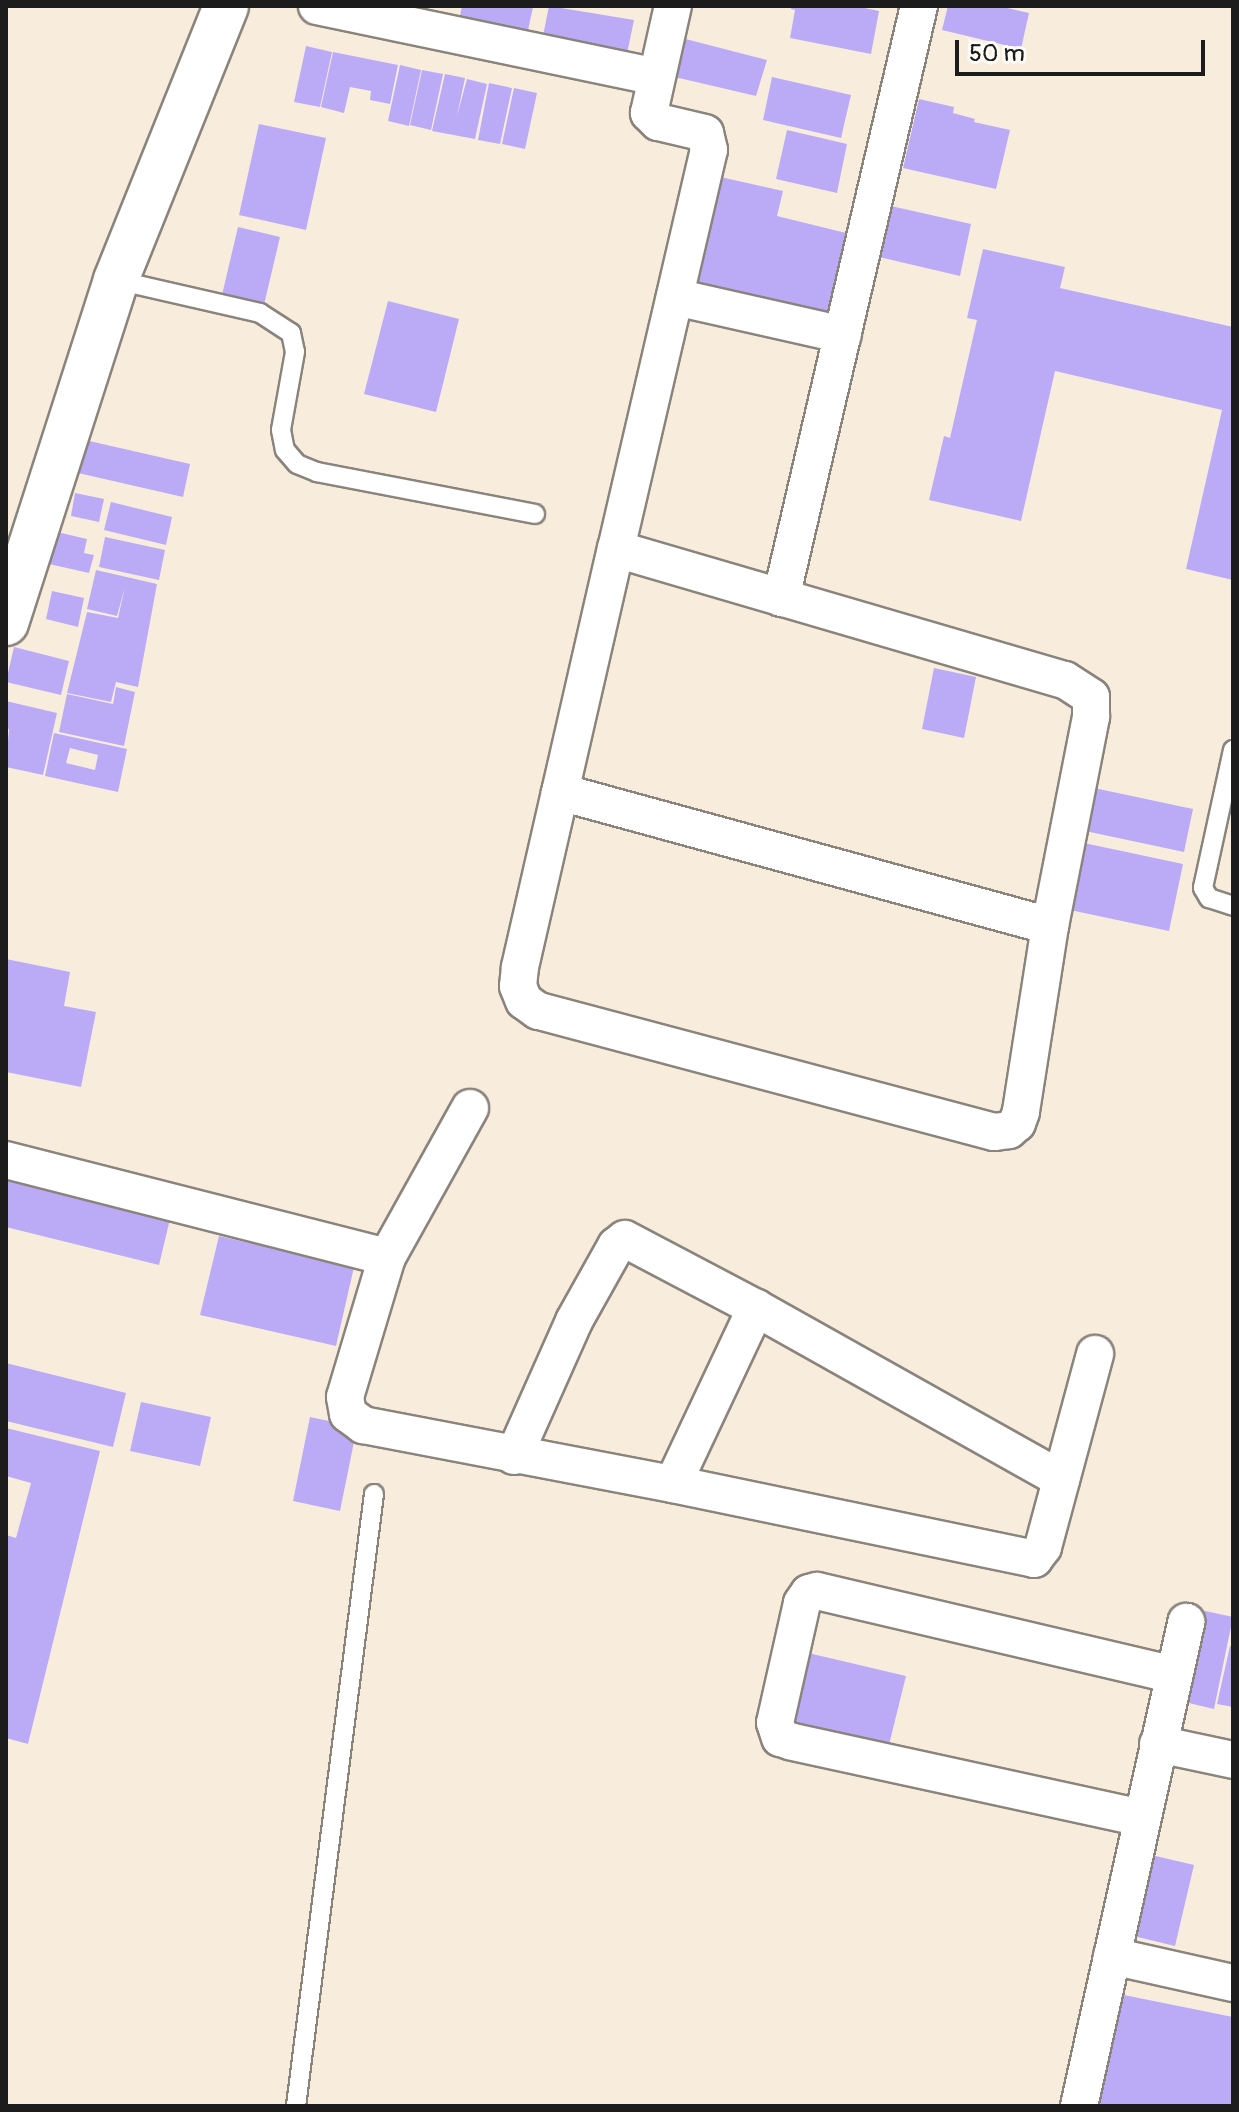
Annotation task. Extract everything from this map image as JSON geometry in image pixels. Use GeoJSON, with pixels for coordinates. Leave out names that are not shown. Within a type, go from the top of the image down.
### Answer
{"type":"FeatureCollection","features":[{"type":"Feature","properties":{"kind":"street"},"geometry":{"type":"LineString","coordinates":[[6,623],[116,280],[226,6]]}},
{"type":"Feature","properties":{"kind":"street"},"geometry":{"type":"LineString","coordinates":[[317,6],[425,17],[656,77]]}},
{"type":"Feature","properties":{"kind":"street"},"geometry":{"type":"LineString","coordinates":[[616,549],[1065,680],[1091,697],[1091,717],[1050,926],[1021,1112],[1017,1123],[1009,1130],[994,1132],[538,1011],[524,1001],[521,994],[520,967],[709,140],[705,133],[652,119],[649,106],[673,6]]}},
{"type":"Feature","properties":{"kind":"street"},"geometry":{"type":"LineString","coordinates":[[781,598],[919,6]]}},
{"type":"Feature","properties":{"kind":"street"},"geometry":{"type":"LineString","coordinates":[[675,297],[843,335]]}},
{"type":"Feature","properties":{"kind":"street"},"geometry":{"type":"LineString","coordinates":[[560,792],[1050,926]]}},
{"type":"Feature","properties":{"kind":"street"},"geometry":{"type":"LineString","coordinates":[[470,1108],[387,1257],[345,1397],[348,1414],[363,1425],[673,1484],[1034,1559],[1043,1547],[1095,1354]]}},
{"type":"Feature","properties":{"kind":"street"},"geometry":{"type":"LineString","coordinates":[[6,1160],[387,1257]]}},
{"type":"Feature","properties":{"kind":"street"},"geometry":{"type":"LineString","coordinates":[[514,1456],[574,1321],[616,1246],[625,1239],[756,1308],[1061,1479]]}},
{"type":"Feature","properties":{"kind":"street"},"geometry":{"type":"LineString","coordinates":[[673,1484],[756,1308]]}},
{"type":"Feature","properties":{"kind":"street"},"geometry":{"type":"LineString","coordinates":[[1142,1818],[790,1741],[780,1738],[775,1723],[802,1603],[809,1593],[817,1591],[1174,1675]]}},
{"type":"Feature","properties":{"kind":"street"},"geometry":{"type":"LineString","coordinates":[[1079,2106],[1186,1622]]}},
{"type":"Feature","properties":{"kind":"street"},"geometry":{"type":"LineString","coordinates":[[1158,1744],[1233,1760]]}},
{"type":"Feature","properties":{"kind":"street"},"geometry":{"type":"LineString","coordinates":[[1112,1956],[1233,1983]]}},
{"type":"Feature","properties":{"kind":"lane"},"geometry":{"type":"LineString","coordinates":[[116,280],[260,313],[291,333],[295,352],[281,430],[285,450],[297,464],[317,472],[535,514]]}},
{"type":"Feature","properties":{"kind":"lane"},"geometry":{"type":"LineString","coordinates":[[1233,750],[1203,888],[1209,898],[1233,906]]}},
{"type":"Feature","properties":{"kind":"lane"},"geometry":{"type":"LineString","coordinates":[[296,2106],[374,1494]]}},
{"type":"Feature","properties":{"kind":"building"},"geometry":{"type":"Polygon","coordinates":[[[462,6],[533,7],[524,49],[456,35],[462,6]]]}},
{"type":"Feature","properties":{"kind":"building"},"geometry":{"type":"Polygon","coordinates":[[[549,6],[634,20],[624,68],[540,51],[549,6]]]}},
{"type":"Feature","properties":{"kind":"building"},"geometry":{"type":"Polygon","coordinates":[[[791,6],[855,6],[879,11],[871,54],[790,38],[795,10],[791,6]]]}},
{"type":"Feature","properties":{"kind":"building"},"geometry":{"type":"Polygon","coordinates":[[[948,6],[999,6],[1029,13],[1021,49],[942,30],[948,6]]]}},
{"type":"Feature","properties":{"kind":"building"},"geometry":{"type":"Polygon","coordinates":[[[674,36],[767,60],[756,96],[666,75],[674,36]]]}},
{"type":"Feature","properties":{"kind":"building"},"geometry":{"type":"Polygon","coordinates":[[[306,46],[332,52],[320,107],[294,102],[306,46]]]}},
{"type":"Feature","properties":{"kind":"building"},"geometry":{"type":"Polygon","coordinates":[[[333,52],[398,65],[390,104],[370,100],[371,91],[350,87],[344,113],[321,107],[333,52]]]}},
{"type":"Feature","properties":{"kind":"building"},"geometry":{"type":"Polygon","coordinates":[[[400,65],[421,70],[409,126],[388,121],[400,65]]]}},
{"type":"Feature","properties":{"kind":"building"},"geometry":{"type":"Polygon","coordinates":[[[422,70],[443,74],[431,130],[410,125],[422,70]]]}},
{"type":"Feature","properties":{"kind":"building"},"geometry":{"type":"Polygon","coordinates":[[[445,74],[465,78],[457,116],[467,79],[487,84],[475,139],[432,131],[445,74]]]}},
{"type":"Feature","properties":{"kind":"building"},"geometry":{"type":"Polygon","coordinates":[[[772,77],[851,95],[841,138],[763,120],[772,77]]]}},
{"type":"Feature","properties":{"kind":"building"},"geometry":{"type":"Polygon","coordinates":[[[489,83],[512,88],[500,144],[478,140],[489,83]]]}},
{"type":"Feature","properties":{"kind":"building"},"geometry":{"type":"Polygon","coordinates":[[[514,88],[537,93],[525,149],[502,144],[514,88]]]}},
{"type":"Feature","properties":{"kind":"building"},"geometry":{"type":"Polygon","coordinates":[[[919,99],[954,107],[953,113],[975,119],[974,122],[1010,130],[996,189],[903,168],[919,99]]]}},
{"type":"Feature","properties":{"kind":"building"},"geometry":{"type":"Polygon","coordinates":[[[259,124],[326,138],[306,230],[239,215],[259,124]]]}},
{"type":"Feature","properties":{"kind":"building"},"geometry":{"type":"Polygon","coordinates":[[[787,130],[847,144],[837,193],[776,179],[787,130]]]}},
{"type":"Feature","properties":{"kind":"building"},"geometry":{"type":"Polygon","coordinates":[[[707,174],[783,191],[777,216],[850,234],[831,316],[682,282],[707,174]]]}},
{"type":"Feature","properties":{"kind":"building"},"geometry":{"type":"Polygon","coordinates":[[[891,206],[971,224],[960,276],[879,257],[891,206]]]}},
{"type":"Feature","properties":{"kind":"building"},"geometry":{"type":"Polygon","coordinates":[[[238,227],[280,237],[263,309],[221,299],[238,227]]]}},
{"type":"Feature","properties":{"kind":"building"},"geometry":{"type":"Polygon","coordinates":[[[983,249],[1065,267],[1060,288],[1233,327],[1233,580],[1186,569],[1222,410],[1055,371],[1021,521],[929,500],[944,436],[950,438],[977,320],[967,318],[983,249]]]}},
{"type":"Feature","properties":{"kind":"building"},"geometry":{"type":"Polygon","coordinates":[[[388,301],[459,319],[436,412],[364,394],[388,301]]]}},
{"type":"Feature","properties":{"kind":"building"},"geometry":{"type":"Polygon","coordinates":[[[85,440],[190,464],[183,497],[78,473],[85,440]]]}},
{"type":"Feature","properties":{"kind":"building"},"geometry":{"type":"Polygon","coordinates":[[[75,493],[104,499],[99,522],[71,516],[75,493]]]}},
{"type":"Feature","properties":{"kind":"building"},"geometry":{"type":"Polygon","coordinates":[[[111,502],[172,517],[166,545],[104,530],[111,502]]]}},
{"type":"Feature","properties":{"kind":"building"},"geometry":{"type":"Polygon","coordinates":[[[57,532],[87,539],[84,553],[94,555],[89,573],[49,564],[57,532]]]}},
{"type":"Feature","properties":{"kind":"building"},"geometry":{"type":"Polygon","coordinates":[[[105,537],[165,550],[159,580],[99,567],[105,537]]]}},
{"type":"Feature","properties":{"kind":"building"},"geometry":{"type":"Polygon","coordinates":[[[96,570],[157,584],[138,687],[116,682],[111,702],[67,693],[87,612],[118,618],[125,587],[117,616],[87,609],[96,570]]]}},
{"type":"Feature","properties":{"kind":"building"},"geometry":{"type":"Polygon","coordinates":[[[52,591],[84,598],[78,627],[46,619],[52,591]]]}},
{"type":"Feature","properties":{"kind":"building"},"geometry":{"type":"Polygon","coordinates":[[[14,647],[69,661],[61,695],[6,682],[14,647]]]}},
{"type":"Feature","properties":{"kind":"building"},"geometry":{"type":"Polygon","coordinates":[[[934,668],[976,677],[964,738],[922,729],[934,668]]]}},
{"type":"Feature","properties":{"kind":"building"},"geometry":{"type":"Polygon","coordinates":[[[116,687],[135,692],[124,746],[59,732],[67,694],[113,704],[116,687]]]}},
{"type":"Feature","properties":{"kind":"building"},"geometry":{"type":"Polygon","coordinates":[[[6,701],[57,713],[43,775],[6,767],[9,729],[6,728],[6,701]]]}},
{"type":"Feature","properties":{"kind":"building"},"geometry":{"type":"Polygon","coordinates":[[[54,733],[127,749],[118,792],[45,776],[54,733]],[[70,748],[66,763],[95,770],[98,755],[70,748]]]}},
{"type":"Feature","properties":{"kind":"building"},"geometry":{"type":"Polygon","coordinates":[[[1094,788],[1193,809],[1184,852],[1085,831],[1094,788]]]}},
{"type":"Feature","properties":{"kind":"building"},"geometry":{"type":"Polygon","coordinates":[[[1084,843],[1183,864],[1169,931],[1070,910],[1084,843]]]}},
{"type":"Feature","properties":{"kind":"building"},"geometry":{"type":"Polygon","coordinates":[[[6,959],[70,972],[64,1006],[96,1012],[81,1087],[6,1072],[6,959]]]}},
{"type":"Feature","properties":{"kind":"building"},"geometry":{"type":"Polygon","coordinates":[[[6,1175],[171,1215],[159,1265],[6,1227],[6,1175]]]}},
{"type":"Feature","properties":{"kind":"building"},"geometry":{"type":"Polygon","coordinates":[[[219,1236],[354,1267],[336,1346],[200,1315],[219,1236]]]}},
{"type":"Feature","properties":{"kind":"building"},"geometry":{"type":"Polygon","coordinates":[[[6,1363],[126,1393],[113,1447],[6,1421],[6,1363]]]}},
{"type":"Feature","properties":{"kind":"building"},"geometry":{"type":"Polygon","coordinates":[[[141,1402],[211,1417],[200,1466],[130,1451],[141,1402]]]}},
{"type":"Feature","properties":{"kind":"building"},"geometry":{"type":"Polygon","coordinates":[[[310,1417],[357,1427],[340,1511],[293,1501],[310,1417]]]}},
{"type":"Feature","properties":{"kind":"building"},"geometry":{"type":"Polygon","coordinates":[[[6,1428],[100,1451],[28,1744],[6,1738],[6,1535],[16,1538],[31,1483],[6,1476],[6,1428]]]}},
{"type":"Feature","properties":{"kind":"building"},"geometry":{"type":"Polygon","coordinates":[[[1196,1609],[1233,1617],[1214,1709],[1176,1700],[1196,1609]]]}},
{"type":"Feature","properties":{"kind":"building"},"geometry":{"type":"Polygon","coordinates":[[[1230,1646],[1233,1647],[1233,1707],[1217,1704],[1230,1646]]]}},
{"type":"Feature","properties":{"kind":"building"},"geometry":{"type":"Polygon","coordinates":[[[804,1652],[906,1676],[888,1749],[790,1727],[804,1652]]]}},
{"type":"Feature","properties":{"kind":"building"},"geometry":{"type":"Polygon","coordinates":[[[1143,1853],[1194,1865],[1175,1946],[1125,1934],[1143,1853]]]}},
{"type":"Feature","properties":{"kind":"building"},"geometry":{"type":"Polygon","coordinates":[[[1119,1994],[1233,2017],[1233,2106],[1096,2106],[1119,1994]]]}}]}
